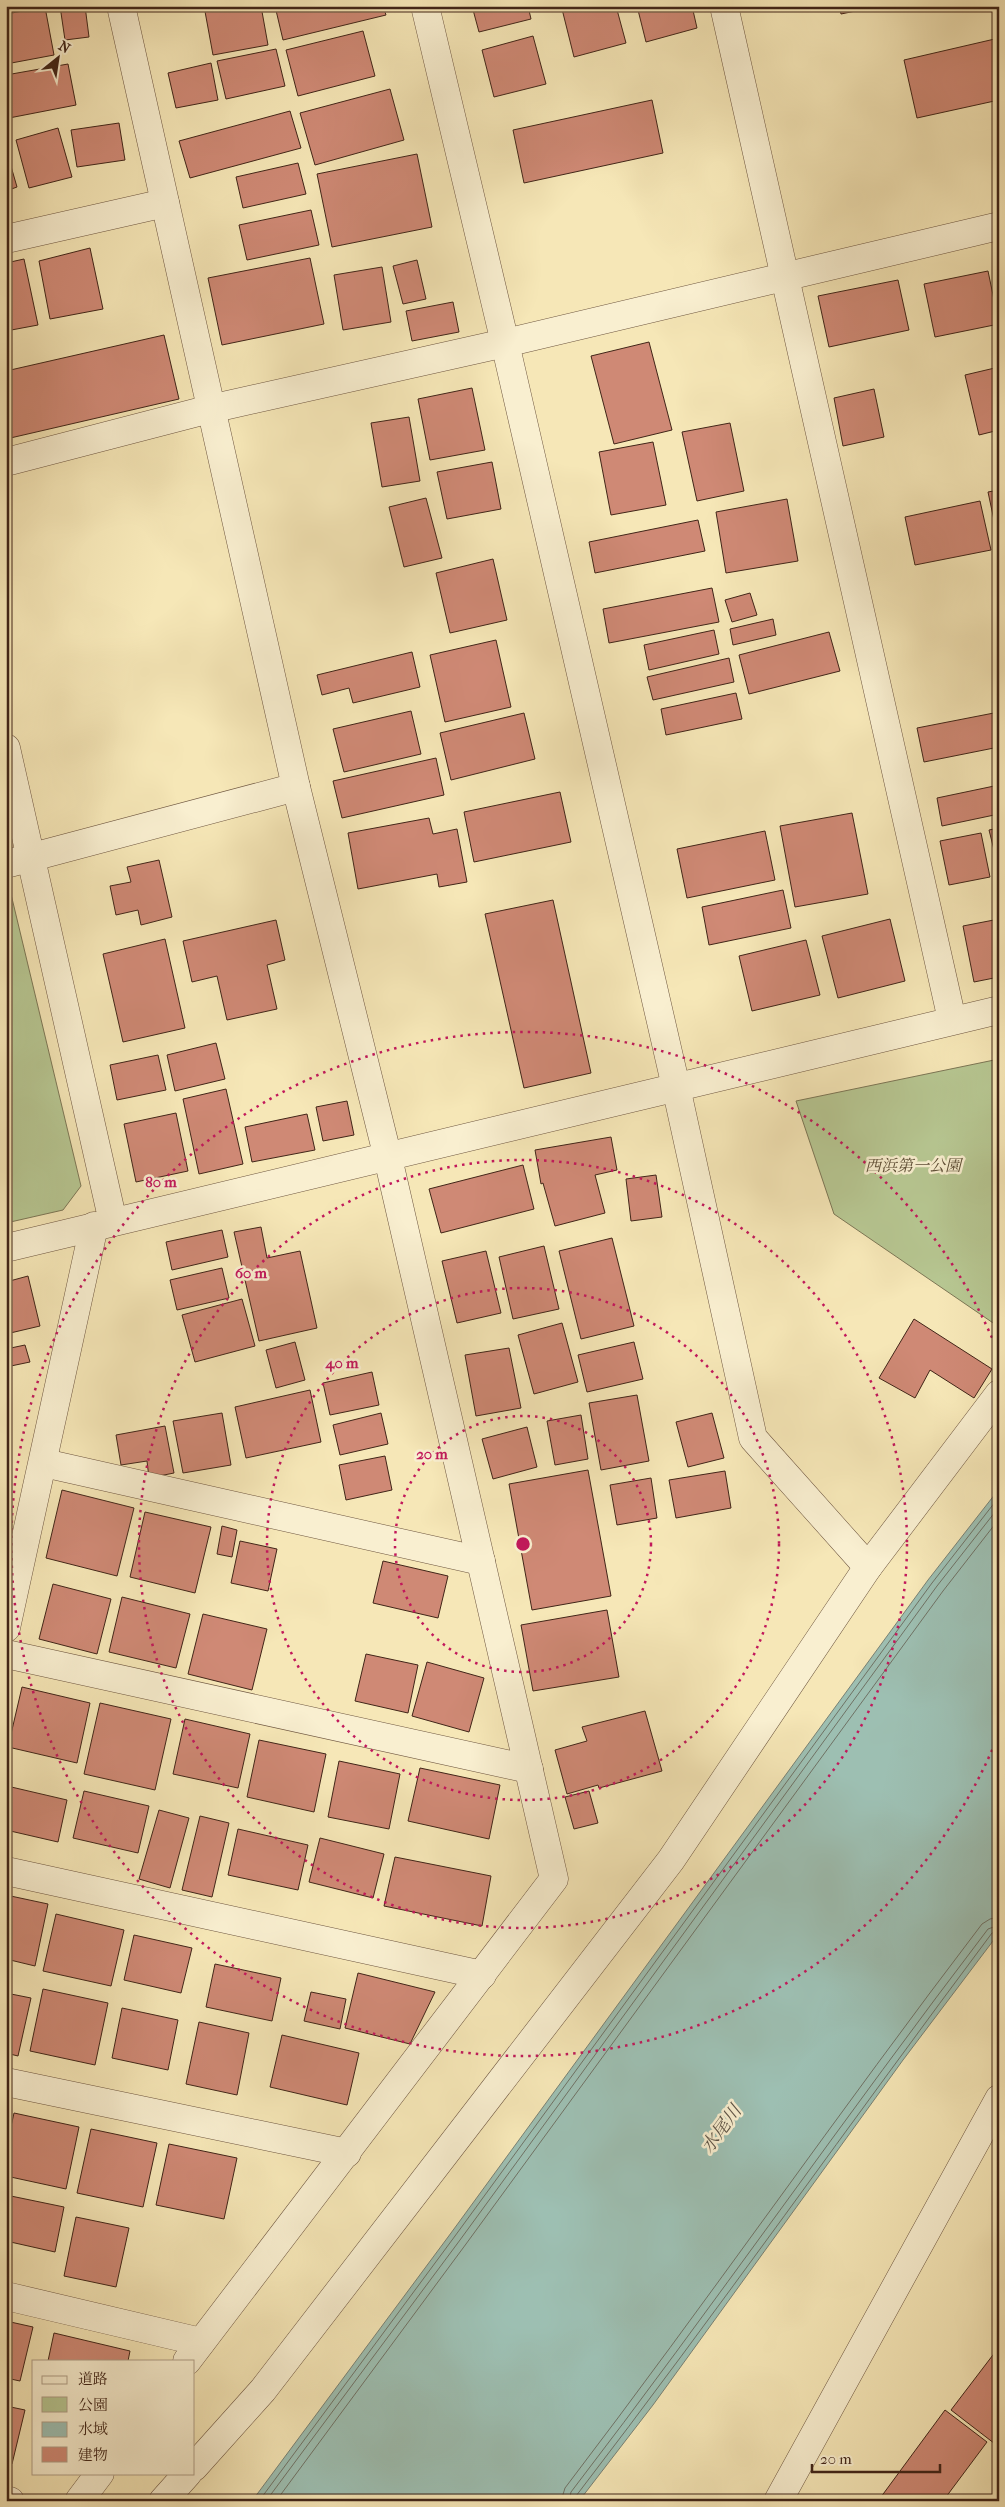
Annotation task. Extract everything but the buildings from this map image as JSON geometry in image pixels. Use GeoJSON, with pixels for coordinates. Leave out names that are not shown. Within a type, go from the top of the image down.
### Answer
{"type":"FeatureCollection","features":[{"type":"Feature","properties":{"kind":"street"},"geometry":{"type":"LineString","coordinates":[[6,2296],[194,2352],[348,2153],[554,1879],[388,1158],[296,787],[121,6]]}},
{"type":"Feature","properties":{"kind":"street"},"geometry":{"type":"LineString","coordinates":[[425,6],[505,342],[676,1087],[753,1438],[868,1567]]}},
{"type":"Feature","properties":{"kind":"street"},"geometry":{"type":"LineString","coordinates":[[724,6],[952,1020]]}},
{"type":"Feature","properties":{"kind":"street"},"geometry":{"type":"LineString","coordinates":[[6,239],[164,203]]}},
{"type":"Feature","properties":{"kind":"street"},"geometry":{"type":"LineString","coordinates":[[6,462],[210,409],[505,342],[785,274],[999,226]]}},
{"type":"Feature","properties":{"kind":"street"},"geometry":{"type":"LineString","coordinates":[[6,748],[19,861],[104,1224],[44,1463],[6,1628]]}},
{"type":"Feature","properties":{"kind":"street"},"geometry":{"type":"LineString","coordinates":[[19,861],[296,787]]}},
{"type":"Feature","properties":{"kind":"street"},"geometry":{"type":"LineString","coordinates":[[6,1248],[388,1158],[999,1010]]}},
{"type":"Feature","properties":{"kind":"street"},"geometry":{"type":"LineString","coordinates":[[195,2466],[263,2390],[671,1860],[868,1567],[999,1394]]}},
{"type":"Feature","properties":{"kind":"street"},"geometry":{"type":"LineString","coordinates":[[44,1463],[481,1561]]}},
{"type":"Feature","properties":{"kind":"street"},"geometry":{"type":"LineString","coordinates":[[6,1654],[529,1769]]}},
{"type":"Feature","properties":{"kind":"street"},"geometry":{"type":"LineString","coordinates":[[6,1871],[482,1974]]}},
{"type":"Feature","properties":{"kind":"street"},"geometry":{"type":"LineString","coordinates":[[6,2082],[348,2153]]}},
{"type":"Feature","properties":{"kind":"street"},"geometry":{"type":"LineString","coordinates":[[778,2501],[999,2099]]}},
{"type":"Feature","properties":{"kind":"street"},"geometry":{"type":"LineString","coordinates":[[79,2501],[99,2474]]}},
{"type":"Feature","properties":{"kind":"street"},"geometry":{"type":"LineString","coordinates":[[163,2501],[187,2474]]}},
{"type":"Feature","properties":{"kind":"street"},"geometry":{"type":"LineString","coordinates":[[6,2500],[10,2501]]}},
{"type":"Feature","properties":{"kind":"green space"},"geometry":{"type":"Polygon","coordinates":[[[6,888],[10,890],[81,1186],[63,1210],[6,1223],[6,888]]]}},
{"type":"Feature","properties":{"kind":"green space","name":"西浜第一公園"},"geometry":{"type":"Polygon","coordinates":[[[999,1059],[999,1327],[834,1214],[796,1101],[999,1059]]]}},
{"type":"Feature","properties":{"kind":"water","name":"水尾川"},"geometry":{"type":"Polygon","coordinates":[[[999,1489],[999,1933],[903,2060],[653,2405],[579,2501],[252,2501],[451,2233],[928,1580],[999,1489]]]}}]}
